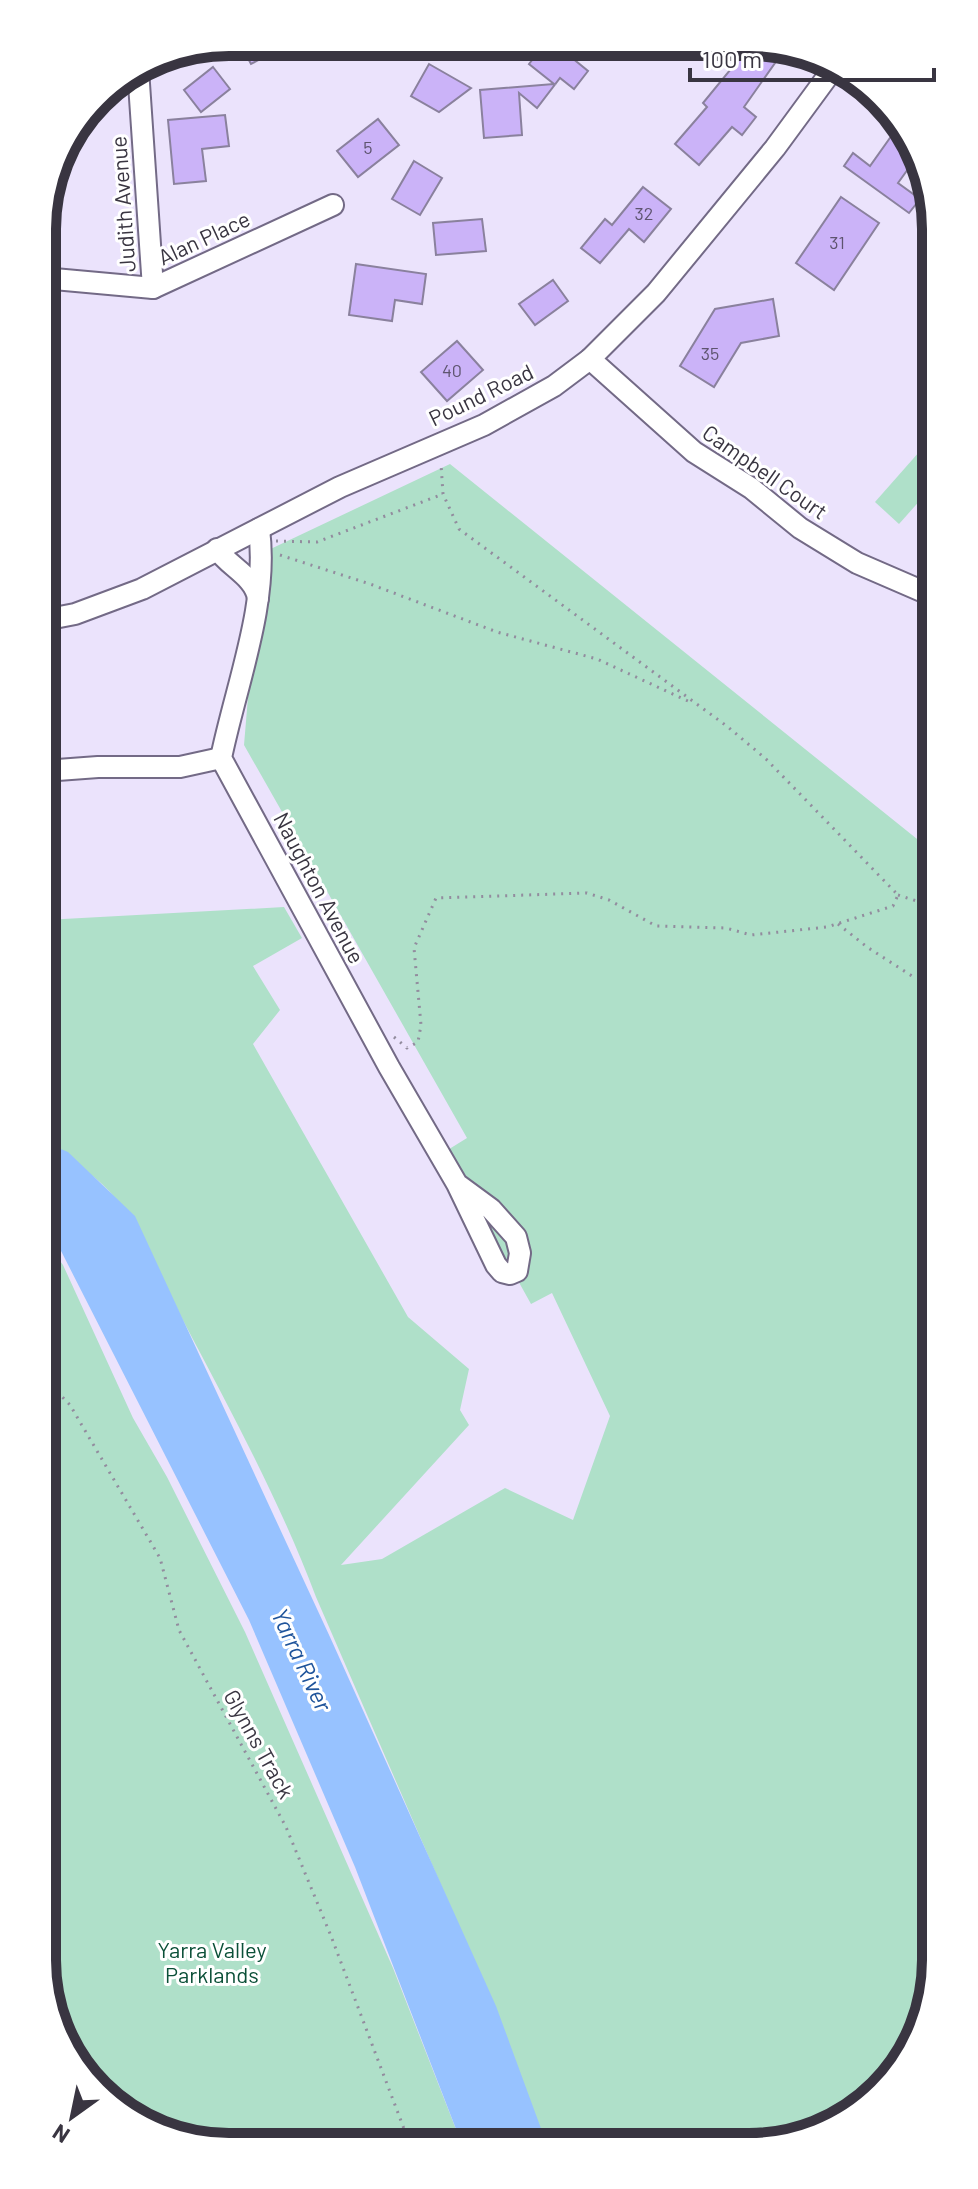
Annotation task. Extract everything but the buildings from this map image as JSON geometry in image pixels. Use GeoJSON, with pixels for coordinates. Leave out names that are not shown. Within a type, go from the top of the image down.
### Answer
{"type":"FeatureCollection","features":[{"type":"Feature","properties":{"kind":"street","name":"Pound Road"},"geometry":{"type":"LineString","coordinates":[[56,618],[75,614],[142,589],[217,549],[260,539],[340,487],[484,425],[554,386],[590,359],[656,293],[775,148],[828,76]]}},
{"type":"Feature","properties":{"kind":"street","name":"Judith Avenue"},"geometry":{"type":"LineString","coordinates":[[139,82],[153,288]]}},
{"type":"Feature","properties":{"kind":"street","name":"Alan Place"},"geometry":{"type":"LineString","coordinates":[[56,279],[153,288],[333,205]]}},
{"type":"Feature","properties":{"kind":"street","name":"Campbell Court"},"geometry":{"type":"LineString","coordinates":[[590,359],[694,452],[751,488],[800,528],[857,563],[922,591]]}},
{"type":"Feature","properties":{"kind":"street"},"geometry":{"type":"LineString","coordinates":[[56,770],[180,767],[221,758],[258,598],[260,539]]}},
{"type":"Feature","properties":{"kind":"street"},"geometry":{"type":"LineString","coordinates":[[217,549],[224,560],[252,582],[258,598]]}},
{"type":"Feature","properties":{"kind":"street","name":"Naughton Avenue"},"geometry":{"type":"LineString","coordinates":[[221,758],[389,1067],[457,1184]]}},
{"type":"Feature","properties":{"kind":"path"},"geometry":{"type":"LineString","coordinates":[[446,441],[441,464],[443,494],[459,529],[766,759],[898,895],[922,903]]}},
{"type":"Feature","properties":{"kind":"path"},"geometry":{"type":"LineString","coordinates":[[260,539],[317,542],[443,494]]}},
{"type":"Feature","properties":{"kind":"path"},"geometry":{"type":"LineString","coordinates":[[260,539],[497,632],[597,659],[698,706]]}},
{"type":"Feature","properties":{"kind":"path"},"geometry":{"type":"LineString","coordinates":[[394,1037],[407,1048],[418,1042],[421,1025],[414,948],[436,898],[587,893],[609,900],[656,926],[726,928],[751,935],[827,927],[893,906],[898,895]]}},
{"type":"Feature","properties":{"kind":"path"},"geometry":{"type":"LineString","coordinates":[[838,924],[912,976],[922,976]]}},
{"type":"Feature","properties":{"kind":"path","name":"Glynns Track"},"geometry":{"type":"LineString","coordinates":[[56,1390],[70,1405],[160,1558],[179,1630],[286,1827],[406,2133]]}},
{"type":"Feature","properties":{"kind":"green space"},"geometry":{"type":"Polygon","coordinates":[[[920,451],[922,453],[922,498],[899,524],[875,502],[920,451]]]}},
{"type":"Feature","properties":{"kind":"green space"},"geometry":{"type":"Polygon","coordinates":[[[450,464],[922,843],[922,1971],[909,2026],[886,2065],[845,2104],[804,2124],[771,2132],[749,2133],[539,2133],[483,1982],[288,1528],[256,1461],[133,1222],[102,1184],[56,1151],[56,919],[284,907],[302,938],[253,966],[280,1010],[253,1044],[408,1317],[469,1369],[460,1410],[469,1425],[341,1565],[382,1559],[505,1488],[573,1520],[610,1416],[552,1293],[531,1304],[446,1151],[467,1138],[244,745],[260,554],[450,464]]]}},
{"type":"Feature","properties":{"kind":"green space","name":"Yarra Valley Parklands"},"geometry":{"type":"Polygon","coordinates":[[[56,1256],[133,1418],[167,1477],[245,1632],[393,1968],[457,2133],[218,2133],[195,2130],[153,2115],[124,2097],[112,2086],[112,2077],[103,2077],[92,2065],[69,2026],[57,1982],[56,1960],[56,1256]]]}},
{"type":"Feature","properties":{"kind":"water","name":"Yarra River"},"geometry":{"type":"Polygon","coordinates":[[[56,1147],[68,1152],[135,1216],[496,2006],[543,2133],[458,2133],[355,1867],[249,1620],[58,1245],[56,1147]]]}}]}
